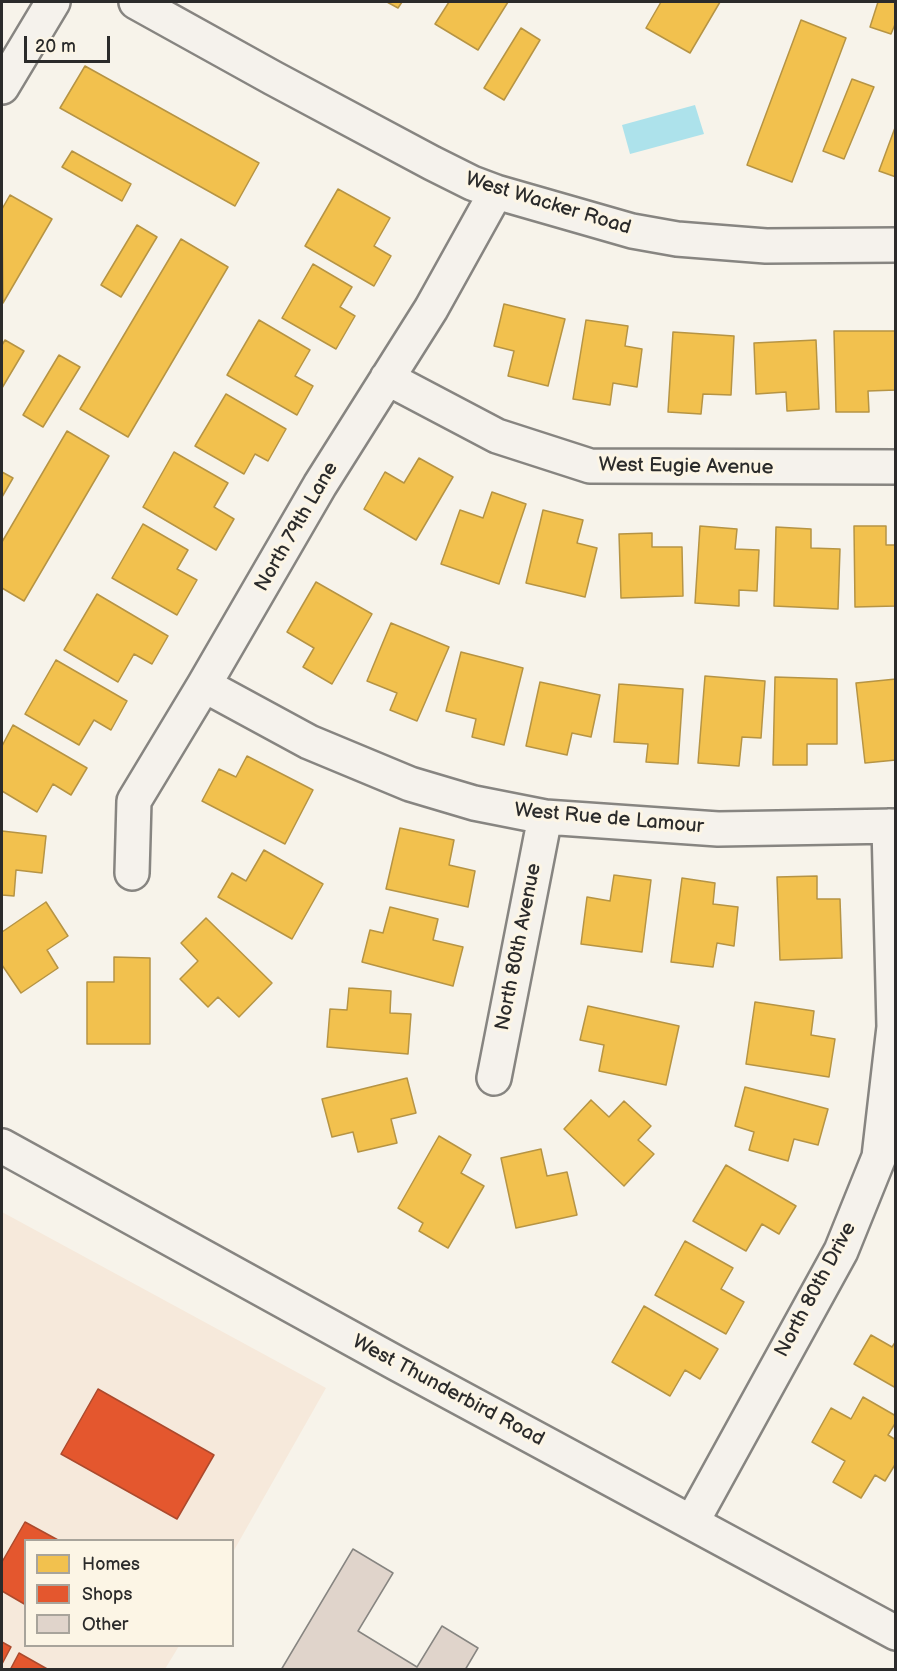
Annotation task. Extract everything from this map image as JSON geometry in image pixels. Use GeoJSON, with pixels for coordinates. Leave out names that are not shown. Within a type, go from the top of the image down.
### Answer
{"type":"FeatureCollection","features":[{"type":"Feature","properties":{"kind":"street"},"geometry":{"type":"LineString","coordinates":[[2,87],[53,2]]}},
{"type":"Feature","properties":{"kind":"street","name":"West Wacker Road"},"geometry":{"type":"LineString","coordinates":[[136,2],[432,163],[496,192],[632,231],[678,239],[766,246],[896,245]]}},
{"type":"Feature","properties":{"kind":"street","name":"North 79th Lane"},"geometry":{"type":"LineString","coordinates":[[132,873],[134,801],[320,485],[431,309],[496,192]]}},
{"type":"Feature","properties":{"kind":"street","name":"West Eugie Avenue"},"geometry":{"type":"LineString","coordinates":[[387,378],[497,436],[590,466],[896,467]]}},
{"type":"Feature","properties":{"kind":"street","name":"West Rue de Lamour"},"geometry":{"type":"LineString","coordinates":[[204,685],[309,742],[410,784],[474,803],[545,817],[718,829],[892,826]]}},
{"type":"Feature","properties":{"kind":"street","name":"North 80th Avenue"},"geometry":{"type":"LineString","coordinates":[[494,1078],[545,817]]}},
{"type":"Feature","properties":{"kind":"street","name":"North 80th Drive"},"geometry":{"type":"LineString","coordinates":[[692,1522],[841,1251],[887,1159],[894,1027],[892,826]]}},
{"type":"Feature","properties":{"kind":"street","name":"West Thunderbird Road"},"geometry":{"type":"LineString","coordinates":[[2,1146],[385,1357],[896,1633]]}},
{"type":"Feature","properties":{"kind":"shaded area"},"geometry":{"type":"Polygon","coordinates":[[[2,1212],[326,1388],[234,1550],[234,1539],[24,1539],[24,1647],[178,1647],[165,1669],[2,1669],[2,1212]]]}},
{"type":"Feature","properties":{"kind":"water"},"geometry":{"type":"Polygon","coordinates":[[[695,105],[704,134],[630,154],[622,125],[695,105]]]}},
{"type":"Feature","properties":{"kind":"building: Homes"},"geometry":{"type":"Polygon","coordinates":[[[387,2],[402,2],[398,8],[387,2]]]}},
{"type":"Feature","properties":{"kind":"building: Homes"},"geometry":{"type":"Polygon","coordinates":[[[449,2],[508,2],[478,50],[435,24],[449,2]]]}},
{"type":"Feature","properties":{"kind":"building: Homes"},"geometry":{"type":"Polygon","coordinates":[[[661,2],[720,2],[690,53],[646,28],[661,2]]]}},
{"type":"Feature","properties":{"kind":"building: Homes"},"geometry":{"type":"Polygon","coordinates":[[[878,2],[896,2],[896,22],[891,34],[870,27],[878,2]]]}},
{"type":"Feature","properties":{"kind":"building: Homes"},"geometry":{"type":"Polygon","coordinates":[[[801,20],[846,38],[792,182],[747,165],[801,20]]]}},
{"type":"Feature","properties":{"kind":"building: Homes"},"geometry":{"type":"Polygon","coordinates":[[[521,28],[540,40],[504,100],[484,88],[521,28]]]}},
{"type":"Feature","properties":{"kind":"building: Homes"},"geometry":{"type":"Polygon","coordinates":[[[85,66],[259,163],[235,206],[60,108],[85,66]]]}},
{"type":"Feature","properties":{"kind":"building: Homes"},"geometry":{"type":"Polygon","coordinates":[[[852,79],[874,87],[844,159],[823,151],[852,79]]]}},
{"type":"Feature","properties":{"kind":"building: Homes"},"geometry":{"type":"Polygon","coordinates":[[[896,125],[896,177],[879,171],[896,125]]]}},
{"type":"Feature","properties":{"kind":"building: Homes"},"geometry":{"type":"Polygon","coordinates":[[[72,151],[131,184],[122,201],[62,167],[72,151]]]}},
{"type":"Feature","properties":{"kind":"building: Homes"},"geometry":{"type":"Polygon","coordinates":[[[338,189],[390,218],[374,246],[391,256],[374,286],[305,246],[338,189]]]}},
{"type":"Feature","properties":{"kind":"building: Homes"},"geometry":{"type":"Polygon","coordinates":[[[10,195],[52,219],[3,303],[2,209],[10,195]]]}},
{"type":"Feature","properties":{"kind":"building: Homes"},"geometry":{"type":"Polygon","coordinates":[[[137,225],[157,237],[121,297],[101,285],[137,225]]]}},
{"type":"Feature","properties":{"kind":"building: Homes"},"geometry":{"type":"Polygon","coordinates":[[[181,239],[228,267],[128,437],[80,409],[181,239]]]}},
{"type":"Feature","properties":{"kind":"building: Homes"},"geometry":{"type":"Polygon","coordinates":[[[313,264],[352,287],[340,307],[355,316],[336,349],[282,318],[313,264]]]}},
{"type":"Feature","properties":{"kind":"building: Homes"},"geometry":{"type":"Polygon","coordinates":[[[504,304],[565,319],[548,386],[508,376],[514,351],[494,346],[504,304]]]}},
{"type":"Feature","properties":{"kind":"building: Homes"},"geometry":{"type":"Polygon","coordinates":[[[259,320],[310,350],[295,376],[313,386],[297,415],[227,375],[259,320]]]}},
{"type":"Feature","properties":{"kind":"building: Homes"},"geometry":{"type":"Polygon","coordinates":[[[586,320],[628,326],[625,346],[642,349],[637,387],[613,383],[610,405],[573,399],[586,320]]]}},
{"type":"Feature","properties":{"kind":"building: Homes"},"geometry":{"type":"Polygon","coordinates":[[[834,331],[896,331],[896,390],[868,391],[869,412],[836,412],[834,331]]]}},
{"type":"Feature","properties":{"kind":"building: Homes"},"geometry":{"type":"Polygon","coordinates":[[[673,332],[734,336],[731,395],[703,394],[701,414],[668,412],[673,332]]]}},
{"type":"Feature","properties":{"kind":"building: Homes"},"geometry":{"type":"Polygon","coordinates":[[[5,340],[24,351],[2,388],[2,345],[5,340]]]}},
{"type":"Feature","properties":{"kind":"building: Homes"},"geometry":{"type":"Polygon","coordinates":[[[816,340],[819,409],[787,411],[786,392],[756,394],[754,343],[816,340]]]}},
{"type":"Feature","properties":{"kind":"building: Homes"},"geometry":{"type":"Polygon","coordinates":[[[59,355],[80,367],[43,427],[23,415],[59,355]]]}},
{"type":"Feature","properties":{"kind":"building: Homes"},"geometry":{"type":"Polygon","coordinates":[[[226,394],[286,429],[268,461],[255,454],[244,474],[195,446],[226,394]]]}},
{"type":"Feature","properties":{"kind":"building: Homes"},"geometry":{"type":"Polygon","coordinates":[[[67,431],[109,456],[24,601],[2,588],[2,542],[67,431]]]}},
{"type":"Feature","properties":{"kind":"building: Homes"},"geometry":{"type":"Polygon","coordinates":[[[174,452],[228,483],[214,507],[234,519],[216,550],[143,507],[174,452]]]}},
{"type":"Feature","properties":{"kind":"building: Homes"},"geometry":{"type":"Polygon","coordinates":[[[419,458],[453,477],[416,540],[364,509],[385,472],[404,483],[419,458]]]}},
{"type":"Feature","properties":{"kind":"building: Homes"},"geometry":{"type":"Polygon","coordinates":[[[2,472],[13,478],[2,497],[2,472]]]}},
{"type":"Feature","properties":{"kind":"building: Homes"},"geometry":{"type":"Polygon","coordinates":[[[492,492],[526,504],[499,584],[441,564],[460,510],[483,518],[492,492]]]}},
{"type":"Feature","properties":{"kind":"building: Homes"},"geometry":{"type":"Polygon","coordinates":[[[543,510],[583,520],[577,543],[597,548],[585,597],[526,583],[543,510]]]}},
{"type":"Feature","properties":{"kind":"building: Homes"},"geometry":{"type":"Polygon","coordinates":[[[143,524],[188,550],[177,569],[197,580],[177,615],[112,578],[143,524]]]}},
{"type":"Feature","properties":{"kind":"building: Homes"},"geometry":{"type":"Polygon","coordinates":[[[700,526],[737,529],[735,549],[759,550],[757,591],[739,590],[739,606],[695,603],[700,526]]]}},
{"type":"Feature","properties":{"kind":"building: Homes"},"geometry":{"type":"Polygon","coordinates":[[[854,526],[886,526],[886,545],[896,545],[896,606],[855,607],[854,526]]]}},
{"type":"Feature","properties":{"kind":"building: Homes"},"geometry":{"type":"Polygon","coordinates":[[[776,527],[811,529],[811,548],[840,549],[838,609],[774,606],[776,527]]]}},
{"type":"Feature","properties":{"kind":"building: Homes"},"geometry":{"type":"Polygon","coordinates":[[[652,533],[652,547],[682,547],[683,596],[621,598],[619,534],[652,533]]]}},
{"type":"Feature","properties":{"kind":"building: Homes"},"geometry":{"type":"Polygon","coordinates":[[[316,582],[372,614],[332,684],[303,667],[314,648],[287,632],[316,582]]]}},
{"type":"Feature","properties":{"kind":"building: Homes"},"geometry":{"type":"Polygon","coordinates":[[[97,594],[168,636],[152,664],[134,654],[118,682],[64,650],[97,594]]]}},
{"type":"Feature","properties":{"kind":"building: Homes"},"geometry":{"type":"Polygon","coordinates":[[[391,623],[449,647],[417,721],[390,710],[397,693],[367,681],[391,623]]]}},
{"type":"Feature","properties":{"kind":"building: Homes"},"geometry":{"type":"Polygon","coordinates":[[[461,652],[523,668],[504,745],[472,737],[476,719],[446,711],[461,652]]]}},
{"type":"Feature","properties":{"kind":"building: Homes"},"geometry":{"type":"Polygon","coordinates":[[[56,660],[127,701],[111,730],[94,720],[79,745],[25,714],[56,660]]]}},
{"type":"Feature","properties":{"kind":"building: Homes"},"geometry":{"type":"Polygon","coordinates":[[[705,676],[765,681],[761,738],[742,737],[739,766],[698,763],[705,676]]]}},
{"type":"Feature","properties":{"kind":"building: Homes"},"geometry":{"type":"Polygon","coordinates":[[[775,677],[837,679],[837,744],[807,744],[807,765],[773,765],[775,677]]]}},
{"type":"Feature","properties":{"kind":"building: Homes"},"geometry":{"type":"Polygon","coordinates":[[[896,679],[896,760],[865,763],[856,683],[896,679]]]}},
{"type":"Feature","properties":{"kind":"building: Homes"},"geometry":{"type":"Polygon","coordinates":[[[540,682],[600,695],[591,737],[572,733],[567,755],[526,746],[540,682]]]}},
{"type":"Feature","properties":{"kind":"building: Homes"},"geometry":{"type":"Polygon","coordinates":[[[619,684],[683,689],[678,764],[646,762],[648,744],[614,742],[619,684]]]}},
{"type":"Feature","properties":{"kind":"building: Homes"},"geometry":{"type":"Polygon","coordinates":[[[13,725],[87,768],[71,795],[53,784],[37,812],[2,791],[2,746],[13,725]]]}},
{"type":"Feature","properties":{"kind":"building: Homes"},"geometry":{"type":"Polygon","coordinates":[[[247,756],[313,790],[285,844],[202,801],[219,769],[236,777],[247,756]]]}},
{"type":"Feature","properties":{"kind":"building: Homes"},"geometry":{"type":"Polygon","coordinates":[[[400,828],[454,840],[449,865],[475,871],[468,907],[386,889],[400,828]]]}},
{"type":"Feature","properties":{"kind":"building: Homes"},"geometry":{"type":"Polygon","coordinates":[[[2,831],[46,836],[42,873],[16,870],[14,896],[2,895],[2,831]]]}},
{"type":"Feature","properties":{"kind":"building: Homes"},"geometry":{"type":"Polygon","coordinates":[[[264,850],[323,884],[292,939],[218,897],[232,873],[246,881],[264,850]]]}},
{"type":"Feature","properties":{"kind":"building: Homes"},"geometry":{"type":"Polygon","coordinates":[[[614,875],[651,880],[642,952],[581,944],[587,897],[610,901],[614,875]]]}},
{"type":"Feature","properties":{"kind":"building: Homes"},"geometry":{"type":"Polygon","coordinates":[[[817,876],[817,899],[840,899],[842,958],[780,960],[777,877],[817,876]]]}},
{"type":"Feature","properties":{"kind":"building: Homes"},"geometry":{"type":"Polygon","coordinates":[[[682,878],[715,883],[713,904],[738,907],[734,946],[717,943],[713,967],[671,962],[682,878]]]}},
{"type":"Feature","properties":{"kind":"building: Homes"},"geometry":{"type":"Polygon","coordinates":[[[46,902],[68,936],[47,950],[58,968],[21,993],[2,965],[2,932],[46,902]]]}},
{"type":"Feature","properties":{"kind":"building: Homes"},"geometry":{"type":"Polygon","coordinates":[[[390,907],[438,919],[433,940],[463,947],[453,986],[362,962],[370,930],[383,933],[390,907]]]}},
{"type":"Feature","properties":{"kind":"building: Homes"},"geometry":{"type":"Polygon","coordinates":[[[206,918],[272,983],[239,1017],[218,997],[208,1007],[180,979],[198,961],[181,943],[206,918]]]}},
{"type":"Feature","properties":{"kind":"building: Homes"},"geometry":{"type":"Polygon","coordinates":[[[114,957],[150,958],[150,1044],[87,1044],[87,982],[114,982],[114,957]]]}},
{"type":"Feature","properties":{"kind":"building: Homes"},"geometry":{"type":"Polygon","coordinates":[[[349,988],[391,991],[390,1013],[411,1014],[408,1054],[327,1047],[330,1009],[347,1010],[349,988]]]}},
{"type":"Feature","properties":{"kind":"building: Homes"},"geometry":{"type":"Polygon","coordinates":[[[755,1002],[814,1011],[811,1035],[835,1039],[829,1077],[746,1064],[755,1002]]]}},
{"type":"Feature","properties":{"kind":"building: Homes"},"geometry":{"type":"Polygon","coordinates":[[[588,1006],[679,1026],[666,1085],[599,1071],[604,1045],[580,1040],[588,1006]]]}},
{"type":"Feature","properties":{"kind":"building: Homes"},"geometry":{"type":"Polygon","coordinates":[[[407,1078],[416,1113],[391,1119],[397,1143],[358,1152],[353,1132],[332,1137],[322,1099],[407,1078]]]}},
{"type":"Feature","properties":{"kind":"building: Homes"},"geometry":{"type":"Polygon","coordinates":[[[745,1087],[828,1109],[818,1145],[794,1139],[788,1161],[749,1150],[754,1132],[735,1126],[745,1087]]]}},
{"type":"Feature","properties":{"kind":"building: Homes"},"geometry":{"type":"Polygon","coordinates":[[[591,1100],[609,1117],[624,1101],[651,1126],[638,1140],[654,1154],[624,1186],[564,1129],[591,1100]]]}},
{"type":"Feature","properties":{"kind":"building: Homes"},"geometry":{"type":"Polygon","coordinates":[[[439,1136],[471,1155],[461,1173],[484,1186],[448,1248],[419,1231],[423,1223],[398,1208],[439,1136]]]}},
{"type":"Feature","properties":{"kind":"building: Homes"},"geometry":{"type":"Polygon","coordinates":[[[541,1149],[547,1176],[567,1172],[577,1215],[516,1228],[501,1158],[541,1149]]]}},
{"type":"Feature","properties":{"kind":"building: Homes"},"geometry":{"type":"Polygon","coordinates":[[[726,1165],[796,1206],[779,1234],[762,1224],[746,1251],[693,1221],[726,1165]]]}},
{"type":"Feature","properties":{"kind":"building: Homes"},"geometry":{"type":"Polygon","coordinates":[[[685,1241],[733,1268],[721,1289],[744,1302],[726,1334],[655,1295],[685,1241]]]}},
{"type":"Feature","properties":{"kind":"building: Homes"},"geometry":{"type":"Polygon","coordinates":[[[644,1306],[718,1349],[700,1379],[685,1370],[670,1396],[612,1362],[644,1306]]]}},
{"type":"Feature","properties":{"kind":"building: Homes"},"geometry":{"type":"Polygon","coordinates":[[[871,1335],[892,1347],[896,1341],[896,1388],[854,1364],[871,1335]]]}},
{"type":"Feature","properties":{"kind":"building: Homes"},"geometry":{"type":"Polygon","coordinates":[[[863,1397],[896,1416],[896,1422],[888,1435],[896,1440],[896,1463],[885,1481],[875,1475],[861,1498],[833,1482],[845,1461],[812,1442],[831,1408],[851,1419],[863,1397]]]}},
{"type":"Feature","properties":{"kind":"building: Shops"},"geometry":{"type":"Polygon","coordinates":[[[98,1389],[214,1455],[177,1519],[61,1454],[98,1389]]]}},
{"type":"Feature","properties":{"kind":"building: Shops"},"geometry":{"type":"Polygon","coordinates":[[[25,1522],[56,1539],[24,1539],[24,1604],[2,1591],[2,1562],[25,1522]]]}},
{"type":"Feature","properties":{"kind":"building: Shops"},"geometry":{"type":"Polygon","coordinates":[[[2,1642],[11,1647],[2,1664],[2,1642]]]}},
{"type":"Feature","properties":{"kind":"building: Shops"},"geometry":{"type":"Polygon","coordinates":[[[19,1653],[49,1670],[10,1670],[19,1653]]]}},
{"type":"Feature","properties":{"kind":"building: Other"},"geometry":{"type":"Polygon","coordinates":[[[353,1549],[393,1573],[358,1631],[417,1667],[442,1626],[478,1648],[465,1670],[281,1670],[353,1549]]]}}]}
